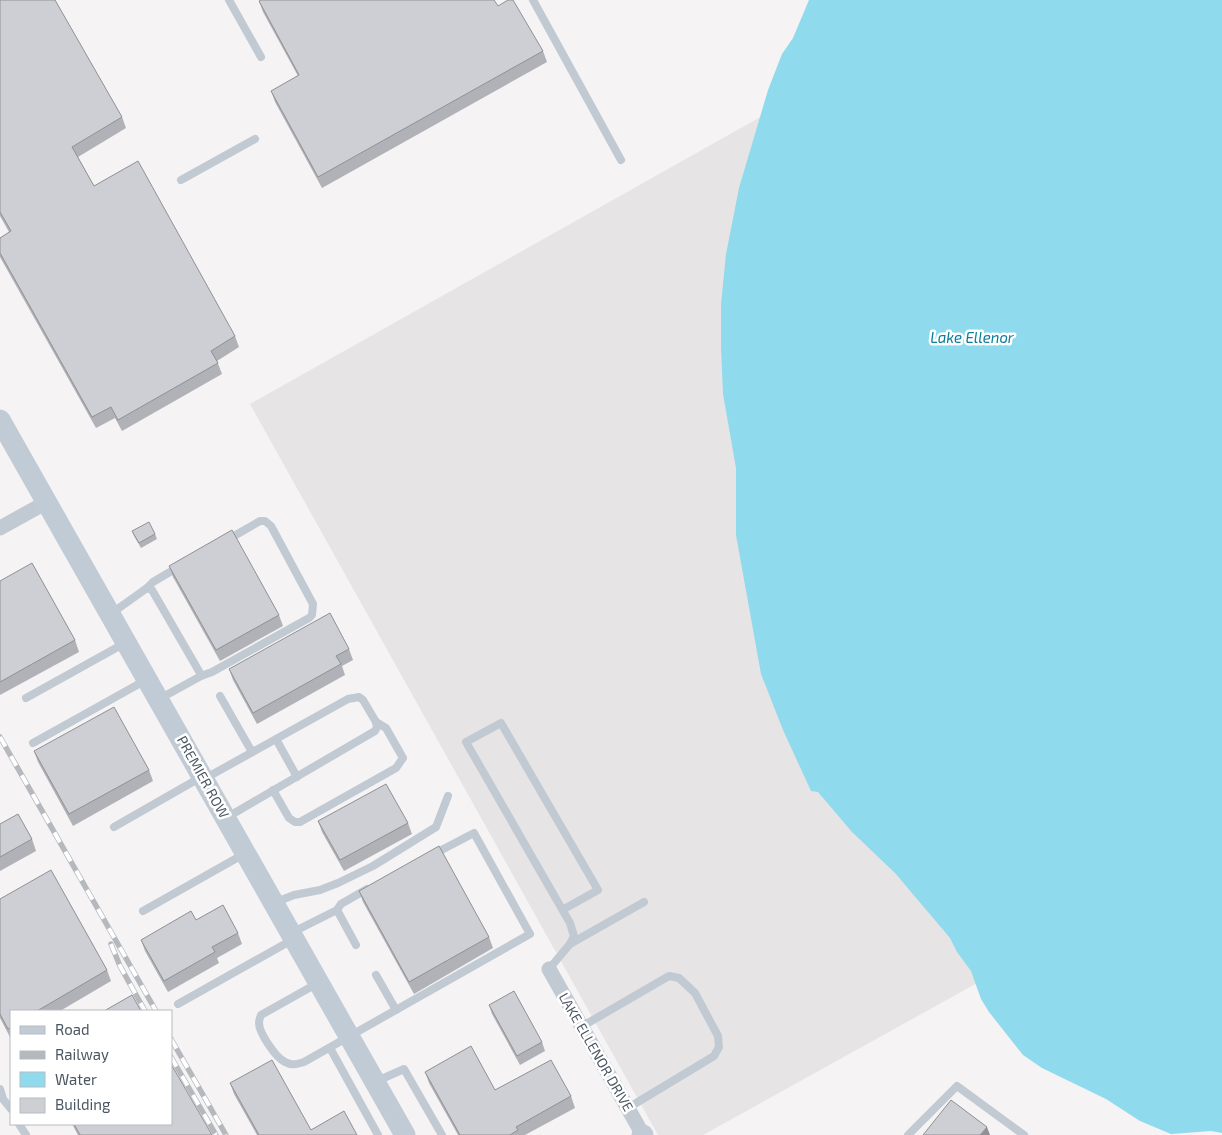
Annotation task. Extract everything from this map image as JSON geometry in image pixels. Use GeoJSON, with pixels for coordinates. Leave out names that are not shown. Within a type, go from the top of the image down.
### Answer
{"type":"FeatureCollection","features":[{"type":"Feature","properties":{"kind":"street","name":"PREMIER ROW"},"geometry":{"type":"LineString","coordinates":[[0,420],[405,1135]]}},
{"type":"Feature","properties":{"kind":"street"},"geometry":{"type":"LineString","coordinates":[[0,528],[46,502]]}},
{"type":"Feature","properties":{"kind":"street","name":"LAKE ELLENOR DRIVE"},"geometry":{"type":"LineString","coordinates":[[549,968],[642,1135]]}},
{"type":"Feature","properties":{"kind":"lane"},"geometry":{"type":"LineString","coordinates":[[229,0],[260,57]]}},
{"type":"Feature","properties":{"kind":"lane"},"geometry":{"type":"LineString","coordinates":[[533,0],[621,160]]}},
{"type":"Feature","properties":{"kind":"lane"},"geometry":{"type":"LineString","coordinates":[[181,180],[255,139]]}},
{"type":"Feature","properties":{"kind":"lane"},"geometry":{"type":"LineString","coordinates":[[159,699],[212,672],[312,615],[313,604],[271,526],[265,521],[260,521],[220,544]]}},
{"type":"Feature","properties":{"kind":"lane"},"geometry":{"type":"LineString","coordinates":[[111,614],[153,582],[188,562]]}},
{"type":"Feature","properties":{"kind":"lane"},"geometry":{"type":"LineString","coordinates":[[147,588],[156,595],[201,676]]}},
{"type":"Feature","properties":{"kind":"lane"},"geometry":{"type":"LineString","coordinates":[[26,698],[126,642]]}},
{"type":"Feature","properties":{"kind":"lane"},"geometry":{"type":"LineString","coordinates":[[33,742],[148,679]]}},
{"type":"Feature","properties":{"kind":"lane"},"geometry":{"type":"LineString","coordinates":[[220,696],[252,752]]}},
{"type":"Feature","properties":{"kind":"lane"},"geometry":{"type":"LineString","coordinates":[[114,827],[196,780],[204,779],[348,699],[354,697],[363,700],[376,722],[375,731],[226,818]]}},
{"type":"Feature","properties":{"kind":"lane"},"geometry":{"type":"LineString","coordinates":[[273,790],[289,818],[294,822],[300,822],[396,768],[403,758],[386,728],[376,722]]}},
{"type":"Feature","properties":{"kind":"lane"},"geometry":{"type":"LineString","coordinates":[[549,968],[570,944],[574,936],[570,923],[466,742],[501,723],[598,890],[564,910]]}},
{"type":"Feature","properties":{"kind":"lane"},"geometry":{"type":"LineString","coordinates":[[276,739],[297,777]]}},
{"type":"Feature","properties":{"kind":"lane"},"geometry":{"type":"LineString","coordinates":[[274,903],[294,895],[320,890],[381,861],[436,827],[448,796]]}},
{"type":"Feature","properties":{"kind":"lane"},"geometry":{"type":"LineString","coordinates":[[319,982],[261,1015],[259,1023],[267,1042],[284,1062],[294,1065],[304,1062],[530,934],[474,833],[424,859]]}},
{"type":"Feature","properties":{"kind":"lane"},"geometry":{"type":"LineString","coordinates":[[143,911],[246,852]]}},
{"type":"Feature","properties":{"kind":"lane"},"geometry":{"type":"LineString","coordinates":[[178,1004],[337,910],[348,899],[373,886]]}},
{"type":"Feature","properties":{"kind":"lane"},"geometry":{"type":"LineString","coordinates":[[570,944],[644,902]]}},
{"type":"Feature","properties":{"kind":"lane"},"geometry":{"type":"LineString","coordinates":[[337,910],[356,945]]}},
{"type":"Feature","properties":{"kind":"lane"},"geometry":{"type":"LineString","coordinates":[[376,976],[396,1010]]}},
{"type":"Feature","properties":{"kind":"lane"},"geometry":{"type":"LineString","coordinates":[[581,1027],[669,976],[678,978],[695,993],[718,1036],[719,1047],[714,1056],[628,1108]]}},
{"type":"Feature","properties":{"kind":"lane"},"geometry":{"type":"LineString","coordinates":[[330,1048],[378,1135]]}},
{"type":"Feature","properties":{"kind":"lane"},"geometry":{"type":"LineString","coordinates":[[375,1082],[404,1069],[442,1135]]}},
{"type":"Feature","properties":{"kind":"lane"},"geometry":{"type":"LineString","coordinates":[[908,1135],[957,1086],[1024,1135]]}},
{"type":"Feature","properties":{"kind":"lane"},"geometry":{"type":"LineString","coordinates":[[0,1089],[2,1100]]}},
{"type":"Feature","properties":{"kind":"shaded area"},"geometry":{"type":"Polygon","coordinates":[[[846,69],[1053,941],[703,1135],[658,1135],[250,404],[846,69]]]}},
{"type":"Feature","properties":{"kind":"water","name":"Lake Ellenor"},"geometry":{"type":"Polygon","coordinates":[[[809,0],[1222,0],[1222,1133],[1211,1131],[1171,1134],[1140,1121],[1106,1099],[1042,1068],[1023,1055],[989,1012],[981,999],[971,971],[957,952],[950,938],[895,873],[852,832],[818,792],[811,791],[783,730],[761,674],[736,535],[736,468],[723,394],[721,304],[726,254],[739,188],[768,90],[782,54],[793,38],[809,0]]]}},
{"type":"Feature","properties":{"kind":"building"},"geometry":{"type":"Polygon","coordinates":[[[0,0],[55,0],[122,117],[72,147],[94,186],[138,161],[235,336],[211,351],[218,363],[118,420],[111,407],[92,417],[0,253],[0,238],[11,231],[0,212],[0,0]]]}},
{"type":"Feature","properties":{"kind":"building"},"geometry":{"type":"Polygon","coordinates":[[[494,0],[498,6],[508,0],[513,0],[543,51],[318,177],[271,91],[299,75],[259,1],[494,0]]]}},
{"type":"Feature","properties":{"kind":"building"},"geometry":{"type":"Polygon","coordinates":[[[149,522],[155,534],[139,543],[132,531],[149,522]]]}},
{"type":"Feature","properties":{"kind":"building"},"geometry":{"type":"Polygon","coordinates":[[[232,530],[279,615],[216,650],[169,566],[232,530]]]}},
{"type":"Feature","properties":{"kind":"building"},"geometry":{"type":"Polygon","coordinates":[[[32,563],[75,640],[0,682],[0,581],[32,563]]]}},
{"type":"Feature","properties":{"kind":"building"},"geometry":{"type":"Polygon","coordinates":[[[330,613],[349,649],[336,656],[341,664],[253,713],[229,669],[330,613]]]}},
{"type":"Feature","properties":{"kind":"building"},"geometry":{"type":"Polygon","coordinates":[[[114,707],[149,770],[69,814],[34,751],[114,707]]]}},
{"type":"Feature","properties":{"kind":"building"},"geometry":{"type":"Polygon","coordinates":[[[386,784],[408,823],[340,860],[318,821],[386,784]]]}},
{"type":"Feature","properties":{"kind":"building"},"geometry":{"type":"Polygon","coordinates":[[[18,814],[32,839],[0,857],[0,824],[18,814]]]}},
{"type":"Feature","properties":{"kind":"building"},"geometry":{"type":"Polygon","coordinates":[[[439,846],[489,937],[409,982],[359,891],[439,846]]]}},
{"type":"Feature","properties":{"kind":"building"},"geometry":{"type":"Polygon","coordinates":[[[51,870],[107,970],[39,1010],[10,1010],[10,1028],[8,1029],[0,1014],[0,899],[51,870]]]}},
{"type":"Feature","properties":{"kind":"building"},"geometry":{"type":"Polygon","coordinates":[[[223,905],[238,933],[212,947],[215,952],[164,981],[141,940],[191,911],[196,920],[223,905]]]}},
{"type":"Feature","properties":{"kind":"building"},"geometry":{"type":"Polygon","coordinates":[[[514,991],[542,1042],[517,1056],[489,1005],[514,991]]]}},
{"type":"Feature","properties":{"kind":"building"},"geometry":{"type":"Polygon","coordinates":[[[132,995],[140,1010],[106,1010],[132,995]]]}},
{"type":"Feature","properties":{"kind":"building"},"geometry":{"type":"Polygon","coordinates":[[[471,1046],[495,1090],[551,1060],[571,1096],[516,1127],[518,1130],[510,1135],[460,1135],[425,1072],[471,1046]]]}},
{"type":"Feature","properties":{"kind":"building"},"geometry":{"type":"Polygon","coordinates":[[[272,1060],[311,1130],[344,1111],[357,1135],[259,1135],[230,1083],[272,1060]]]}},
{"type":"Feature","properties":{"kind":"building"},"geometry":{"type":"Polygon","coordinates":[[[172,1066],[212,1135],[80,1135],[75,1125],[172,1125],[172,1066]]]}},
{"type":"Feature","properties":{"kind":"building"},"geometry":{"type":"Polygon","coordinates":[[[951,1100],[987,1127],[980,1135],[923,1135],[951,1100]]]}},
{"type":"Feature","properties":{"kind":"railway"},"geometry":{"type":"LineString","coordinates":[[0,737],[155,1010]]}},
{"type":"Feature","properties":{"kind":"railway"},"geometry":{"type":"LineString","coordinates":[[111,944],[120,966],[144,1010]]}},
{"type":"Feature","properties":{"kind":"railway"},"geometry":{"type":"LineString","coordinates":[[172,1041],[226,1135]]}},
{"type":"Feature","properties":{"kind":"railway"},"geometry":{"type":"LineString","coordinates":[[172,1059],[216,1135]]}}]}
